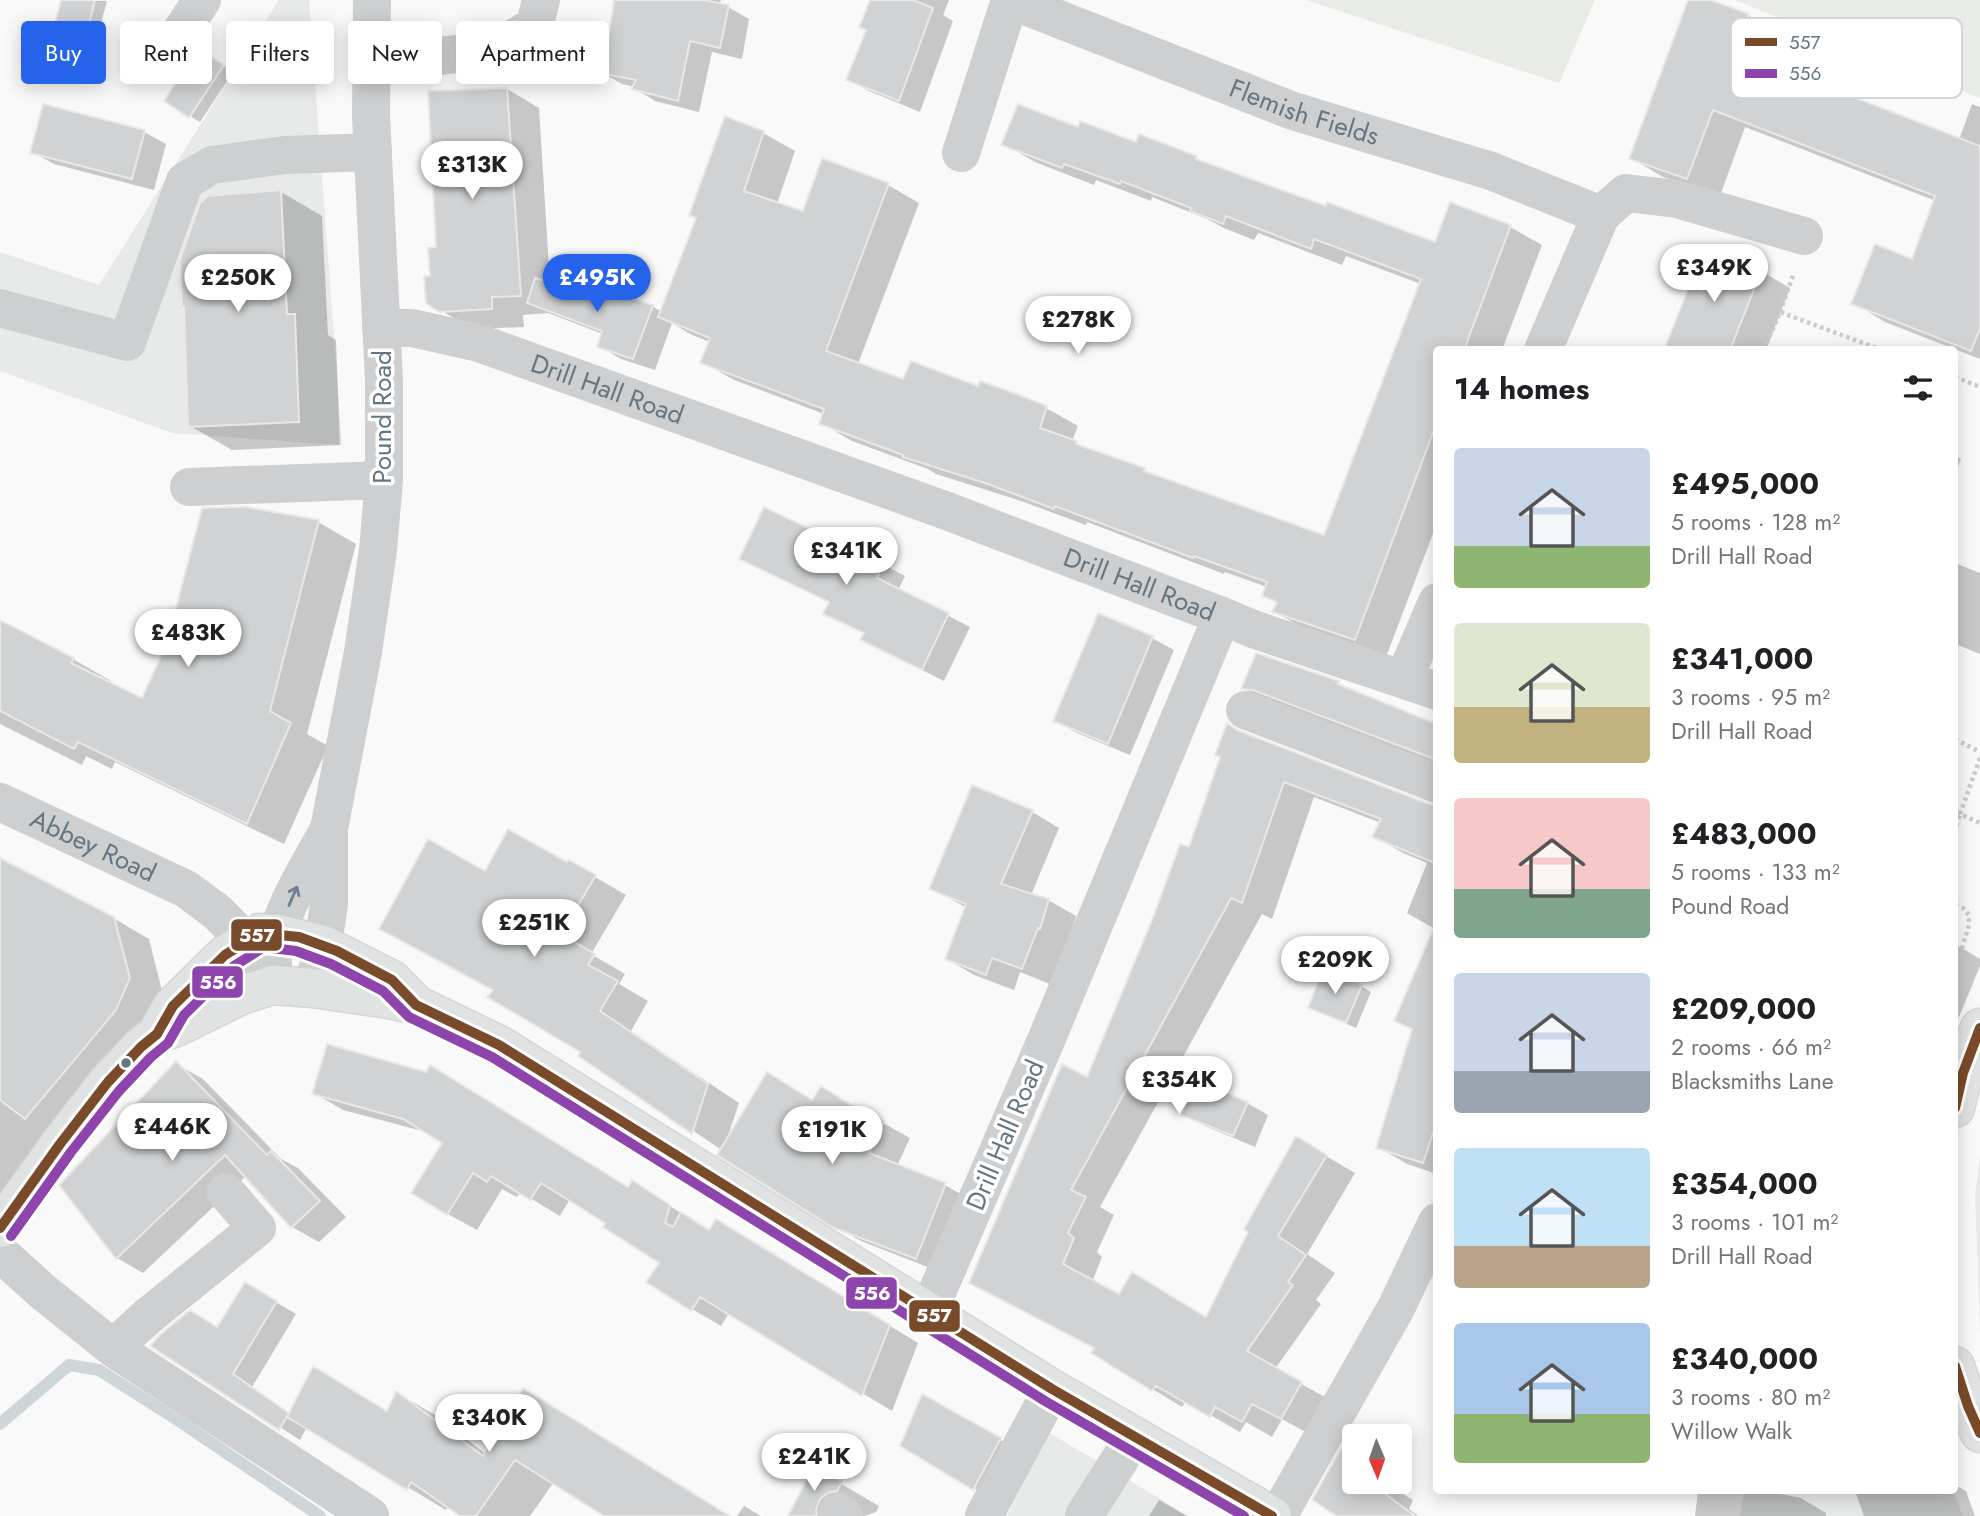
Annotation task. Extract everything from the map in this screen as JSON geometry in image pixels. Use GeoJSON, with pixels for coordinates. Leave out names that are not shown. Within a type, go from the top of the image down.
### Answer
{"type":"FeatureCollection","features":[{"type":"Feature","properties":{"kind":"main road"},"geometry":{"type":"LineString","coordinates":[[157,1034],[173,1006],[225,955],[262,937],[324,945],[392,980],[416,1005]]}},
{"type":"Feature","properties":{"kind":"main road"},"geometry":{"type":"LineString","coordinates":[[0,1228],[108,1082],[157,1034],[241,995],[273,985],[313,988],[416,1005],[499,1045],[1052,1389],[1272,1516]]}},
{"type":"Feature","properties":{"kind":"main road"},"geometry":{"type":"LineString","coordinates":[[1958,1095],[1980,1028]]}},
{"type":"Feature","properties":{"kind":"main road"},"geometry":{"type":"LineString","coordinates":[[1958,1375],[1980,1433]]}},
{"type":"Feature","properties":{"kind":"street"},"geometry":{"type":"LineString","coordinates":[[188,21],[202,0]]}},
{"type":"Feature","properties":{"kind":"street","name":"Pound Road"},"geometry":{"type":"LineString","coordinates":[[371,21],[372,0]]}},
{"type":"Feature","properties":{"kind":"street"},"geometry":{"type":"LineString","coordinates":[[442,55],[485,48],[515,38],[532,27],[541,0]]}},
{"type":"Feature","properties":{"kind":"street","name":"Flemish Fields"},"geometry":{"type":"LineString","coordinates":[[961,153],[1010,0],[1293,111],[1491,171],[1601,215]]}},
{"type":"Feature","properties":{"kind":"street","name":"Pound Road"},"geometry":{"type":"LineString","coordinates":[[313,988],[324,945],[329,904],[330,830],[363,652],[378,550],[384,480],[384,381],[371,84]]}},
{"type":"Feature","properties":{"kind":"street"},"geometry":{"type":"LineString","coordinates":[[0,308],[127,342],[185,181],[212,166],[285,155],[373,152]]}},
{"type":"Feature","properties":{"kind":"street"},"geometry":{"type":"LineString","coordinates":[[1545,346],[1601,215],[1626,192],[1677,199],[1804,236]]}},
{"type":"Feature","properties":{"kind":"street","name":"Drill Hall Road"},"geometry":{"type":"LineString","coordinates":[[381,328],[412,328],[479,344],[947,511],[1222,616],[1047,1038],[928,1313]]}},
{"type":"Feature","properties":{"kind":"street"},"geometry":{"type":"LineString","coordinates":[[189,487],[384,480]]}},
{"type":"Feature","properties":{"kind":"street"},"geometry":{"type":"LineString","coordinates":[[1222,616],[1253,629],[1421,685],[1433,623]]}},
{"type":"Feature","properties":{"kind":"street"},"geometry":{"type":"LineString","coordinates":[[1245,710],[1433,782]]}},
{"type":"Feature","properties":{"kind":"street","name":"Abbey Road"},"geometry":{"type":"LineString","coordinates":[[0,802],[186,889],[217,912],[262,937],[273,985]]}},
{"type":"Feature","properties":{"kind":"street","name":"Pound Road"},"geometry":{"type":"LineString","coordinates":[[262,937],[296,888],[330,830]]}},
{"type":"Feature","properties":{"kind":"street"},"geometry":{"type":"LineString","coordinates":[[113,1348],[257,1228],[226,1192]]}},
{"type":"Feature","properties":{"kind":"street"},"geometry":{"type":"LineString","coordinates":[[1278,1516],[1396,1308],[1433,1230]]}},
{"type":"Feature","properties":{"kind":"street"},"geometry":{"type":"LineString","coordinates":[[0,1253],[113,1348],[370,1516]]}},
{"type":"Feature","properties":{"kind":"street"},"geometry":{"type":"LineString","coordinates":[[984,1516],[1052,1389]]}},
{"type":"Feature","properties":{"kind":"street"},"geometry":{"type":"LineString","coordinates":[[1084,1516],[1134,1437]]}},
{"type":"Feature","properties":{"kind":"path"},"geometry":{"type":"LineString","coordinates":[[1766,346],[1780,312],[1871,346]]}},
{"type":"Feature","properties":{"kind":"path"},"geometry":{"type":"LineString","coordinates":[[1958,378],[1980,387]]}},
{"type":"Feature","properties":{"kind":"path"},"geometry":{"type":"LineString","coordinates":[[1958,740],[1980,751]]}},
{"type":"Feature","properties":{"kind":"path"},"geometry":{"type":"LineString","coordinates":[[1958,811],[1980,758]]}},
{"type":"Feature","properties":{"kind":"path"},"geometry":{"type":"LineString","coordinates":[[1958,813],[1980,823]]}},
{"type":"Feature","properties":{"kind":"path"},"geometry":{"type":"LineString","coordinates":[[1958,906],[1964,908],[1969,915],[1969,925],[1958,961]]}},
{"type":"Feature","properties":{"kind":"shaded area"},"geometry":{"type":"Polygon","coordinates":[[[279,0],[309,0],[311,21],[266,21],[279,0]]]}},
{"type":"Feature","properties":{"kind":"shaded area"},"geometry":{"type":"Polygon","coordinates":[[[1306,0],[1595,0],[1559,83],[1306,0]]]}},
{"type":"Feature","properties":{"kind":"shaded area"},"geometry":{"type":"Polygon","coordinates":[[[1735,0],[1980,0],[1980,98],[1962,91],[1962,18],[1780,18],[1735,0]]]}},
{"type":"Feature","properties":{"kind":"shaded area"},"geometry":{"type":"Polygon","coordinates":[[[226,84],[315,84],[342,445],[172,433],[0,371],[0,252],[99,285],[226,84]]]}},
{"type":"Feature","properties":{"kind":"shaded area"},"geometry":{"type":"Polygon","coordinates":[[[1980,1157],[1980,1334],[1975,1194],[1980,1157]]]}},
{"type":"Feature","properties":{"kind":"shaded area"},"geometry":{"type":"Polygon","coordinates":[[[1048,1432],[1159,1498],[1188,1516],[1007,1516],[1048,1432]]]}},
{"type":"Feature","properties":{"kind":"shaded area"},"geometry":{"type":"Polygon","coordinates":[[[1744,1494],[1954,1494],[1963,1516],[1740,1516],[1744,1494]]]}},
{"type":"Feature","properties":{"kind":"building"},"geometry":{"type":"Polygon","coordinates":[[[61,0],[95,0],[90,21],[56,21],[61,0]]]}},
{"type":"Feature","properties":{"kind":"building"},"geometry":{"type":"Polygon","coordinates":[[[614,0],[704,0],[729,5],[720,48],[690,41],[678,101],[631,89],[636,80],[609,75],[609,33],[614,0]]]}},
{"type":"Feature","properties":{"kind":"building"},"geometry":{"type":"Polygon","coordinates":[[[870,0],[913,0],[933,8],[899,101],[846,80],[866,30],[859,27],[870,0]]]}},
{"type":"Feature","properties":{"kind":"building"},"geometry":{"type":"Polygon","coordinates":[[[1688,0],[1711,0],[1749,14],[1747,18],[1731,18],[1731,98],[1856,98],[1980,146],[1980,328],[1971,351],[1851,304],[1875,244],[1912,259],[1935,196],[1713,110],[1687,179],[1629,159],[1688,0]]]}},
{"type":"Feature","properties":{"kind":"building"},"geometry":{"type":"Polygon","coordinates":[[[212,57],[224,65],[212,83],[212,57]]]}},
{"type":"Feature","properties":{"kind":"building"},"geometry":{"type":"Polygon","coordinates":[[[175,84],[211,84],[189,118],[164,101],[175,84]]]}},
{"type":"Feature","properties":{"kind":"building"},"geometry":{"type":"Polygon","coordinates":[[[507,88],[521,296],[492,297],[492,309],[439,312],[426,303],[424,276],[430,276],[428,248],[436,247],[428,91],[507,88]]]}},
{"type":"Feature","properties":{"kind":"building"},"geometry":{"type":"Polygon","coordinates":[[[43,104],[145,130],[132,179],[30,153],[43,104]]]}},
{"type":"Feature","properties":{"kind":"building"},"geometry":{"type":"Polygon","coordinates":[[[1018,104],[1078,127],[1080,121],[1136,142],[1139,134],[1197,156],[1196,159],[1326,206],[1327,202],[1435,242],[1450,202],[1511,225],[1466,346],[1433,346],[1433,433],[1355,640],[1272,612],[1277,602],[1262,596],[1267,582],[1194,556],[1193,558],[1055,506],[1054,509],[988,484],[903,457],[819,424],[824,409],[700,363],[710,338],[658,317],[696,218],[689,215],[725,116],[764,131],[744,191],[803,211],[822,158],[889,183],[826,351],[903,379],[911,361],[978,386],[980,381],[1017,394],[1047,406],[1040,428],[1077,441],[1076,444],[1145,468],[1144,471],[1324,535],[1421,279],[1314,239],[1311,249],[1226,216],[1223,224],[1190,211],[1191,208],[1121,181],[1120,184],[1064,164],[1062,168],[1001,145],[1018,104]]]}},
{"type":"Feature","properties":{"kind":"building"},"geometry":{"type":"Polygon","coordinates":[[[281,190],[287,314],[295,314],[299,422],[188,427],[180,260],[200,203],[208,196],[281,190]]]}},
{"type":"Feature","properties":{"kind":"building"},"geometry":{"type":"Polygon","coordinates":[[[1705,247],[1762,269],[1732,346],[1666,346],[1705,247]]]}},
{"type":"Feature","properties":{"kind":"building"},"geometry":{"type":"Polygon","coordinates":[[[535,278],[600,298],[603,288],[653,305],[633,359],[597,347],[602,331],[527,303],[535,278]]]}},
{"type":"Feature","properties":{"kind":"building"},"geometry":{"type":"Polygon","coordinates":[[[246,507],[319,520],[270,711],[291,723],[247,824],[78,742],[74,749],[0,711],[0,620],[74,658],[71,663],[142,698],[167,643],[202,508],[246,507]]]}},
{"type":"Feature","properties":{"kind":"building"},"geometry":{"type":"Polygon","coordinates":[[[764,507],[884,562],[877,578],[949,613],[922,670],[860,640],[864,633],[823,614],[829,602],[739,559],[764,507]]]}},
{"type":"Feature","properties":{"kind":"building"},"geometry":{"type":"Polygon","coordinates":[[[1098,613],[1153,636],[1108,744],[1053,721],[1098,613]]]}},
{"type":"Feature","properties":{"kind":"building"},"geometry":{"type":"Polygon","coordinates":[[[1256,653],[1339,681],[1338,684],[1433,722],[1433,758],[1253,690],[1241,689],[1256,653]]]}},
{"type":"Feature","properties":{"kind":"building"},"geometry":{"type":"Polygon","coordinates":[[[1227,723],[1237,730],[1433,804],[1433,862],[1372,837],[1381,819],[1284,782],[1242,903],[1231,898],[1071,1190],[1086,1197],[1068,1233],[1074,1238],[1063,1264],[1119,1294],[1132,1272],[1206,1317],[1248,1232],[1244,1229],[1296,1136],[1327,1155],[1278,1236],[1306,1255],[1288,1282],[1293,1285],[1247,1351],[1302,1382],[1281,1419],[1252,1404],[1242,1422],[1215,1407],[1210,1417],[1156,1386],[1152,1391],[1091,1353],[1094,1348],[969,1283],[1062,1064],[1087,1077],[1152,920],[1180,844],[1189,847],[1220,757],[1215,755],[1227,723]]]}},
{"type":"Feature","properties":{"kind":"building"},"geometry":{"type":"Polygon","coordinates":[[[972,785],[1033,810],[1001,884],[1049,899],[1040,929],[1038,928],[1022,969],[992,958],[986,975],[945,959],[966,904],[929,889],[972,785]]]}},
{"type":"Feature","properties":{"kind":"building"},"geometry":{"type":"Polygon","coordinates":[[[508,829],[596,875],[561,934],[595,954],[588,965],[618,981],[600,1011],[708,1084],[692,1134],[578,1056],[580,1052],[487,997],[493,990],[379,929],[428,839],[485,871],[508,829]]]}},
{"type":"Feature","properties":{"kind":"building"},"geometry":{"type":"Polygon","coordinates":[[[0,858],[114,917],[130,978],[116,1010],[25,1119],[0,1100],[0,858]]]}},
{"type":"Feature","properties":{"kind":"building"},"geometry":{"type":"Polygon","coordinates":[[[1433,929],[1433,1133],[1423,1163],[1376,1148],[1412,1029],[1394,1021],[1433,929]]]}},
{"type":"Feature","properties":{"kind":"building"},"geometry":{"type":"Polygon","coordinates":[[[1323,969],[1362,985],[1346,1023],[1308,1008],[1323,969]]]}},
{"type":"Feature","properties":{"kind":"building"},"geometry":{"type":"Polygon","coordinates":[[[327,1044],[426,1072],[430,1065],[628,1187],[632,1180],[670,1205],[665,1223],[673,1227],[681,1212],[709,1230],[716,1219],[890,1325],[862,1396],[700,1297],[691,1311],[646,1282],[659,1263],[603,1227],[605,1223],[541,1183],[530,1200],[491,1176],[487,1182],[473,1173],[447,1215],[411,1193],[442,1143],[403,1119],[312,1094],[327,1044]]]}},
{"type":"Feature","properties":{"kind":"building"},"geometry":{"type":"Polygon","coordinates":[[[176,1061],[267,1155],[271,1151],[320,1201],[291,1228],[225,1155],[116,1259],[59,1185],[176,1061]]]}},
{"type":"Feature","properties":{"kind":"building"},"geometry":{"type":"Polygon","coordinates":[[[767,1072],[812,1100],[821,1086],[867,1115],[884,1121],[869,1153],[946,1183],[916,1259],[832,1227],[717,1155],[767,1072]]]}},
{"type":"Feature","properties":{"kind":"building"},"geometry":{"type":"Polygon","coordinates":[[[1196,1080],[1248,1102],[1233,1136],[1181,1115],[1196,1080]]]}},
{"type":"Feature","properties":{"kind":"building"},"geometry":{"type":"Polygon","coordinates":[[[245,1282],[277,1301],[233,1374],[289,1413],[279,1430],[150,1346],[190,1310],[217,1327],[245,1282]]]}},
{"type":"Feature","properties":{"kind":"building"},"geometry":{"type":"Polygon","coordinates":[[[313,1366],[387,1411],[396,1391],[483,1456],[523,1388],[730,1516],[604,1516],[515,1460],[476,1516],[460,1516],[411,1482],[407,1490],[287,1417],[313,1366]]]}},
{"type":"Feature","properties":{"kind":"building"},"geometry":{"type":"Polygon","coordinates":[[[922,1394],[1001,1438],[973,1490],[900,1446],[922,1394]]]}},
{"type":"Feature","properties":{"kind":"building"},"geometry":{"type":"Polygon","coordinates":[[[1342,1446],[1342,1494],[1385,1494],[1415,1516],[1337,1516],[1312,1500],[1342,1446]]]}},
{"type":"Feature","properties":{"kind":"building"},"geometry":{"type":"Polygon","coordinates":[[[814,1466],[842,1482],[837,1491],[820,1499],[817,1516],[788,1516],[814,1466]]]}},
{"type":"Feature","properties":{"kind":"waterway"},"geometry":{"type":"LineString","coordinates":[[0,1424],[69,1365],[99,1370],[320,1516]]}},
{"type":"Feature","properties":{"kind":"transit line","name":"557"},"geometry":{"type":"LineString","coordinates":[[0,1228],[108,1082],[157,1034],[173,1006],[225,955],[260,933],[299,937],[337,951],[392,980],[416,1005],[499,1045],[1052,1389],[1272,1516]]}},
{"type":"Feature","properties":{"kind":"transit line","name":"556"},"geometry":{"type":"LineString","coordinates":[[11,1236],[119,1091],[168,1043],[184,1015],[234,966],[264,947],[296,951],[331,964],[383,991],[409,1017],[492,1057],[1045,1401],[1244,1516]]}},
{"type":"Feature","properties":{"kind":"transit line","name":"557"},"geometry":{"type":"LineString","coordinates":[[1958,1095],[1980,1028]]}},
{"type":"Feature","properties":{"kind":"transit line","name":"557"},"geometry":{"type":"LineString","coordinates":[[1958,1375],[1980,1433]]}}]}
